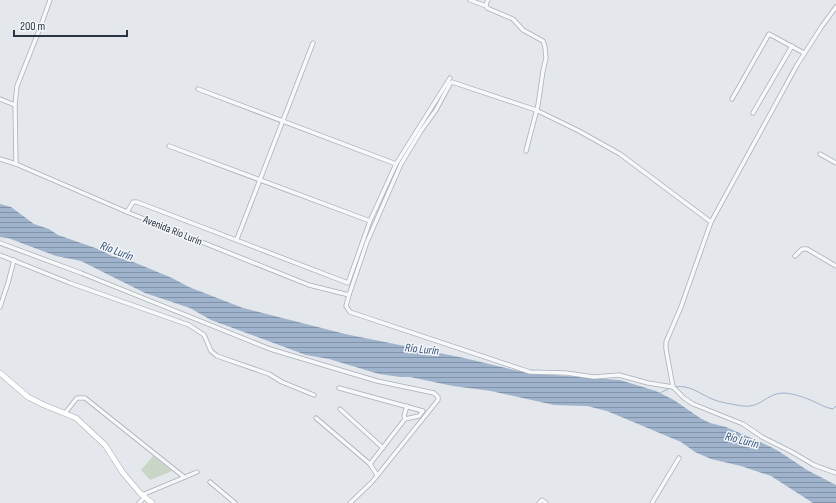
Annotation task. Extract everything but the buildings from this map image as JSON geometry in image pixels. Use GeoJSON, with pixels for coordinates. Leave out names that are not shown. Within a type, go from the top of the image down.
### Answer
{"type":"FeatureCollection","features":[{"type":"Feature","properties":{"kind":"main road"},"geometry":{"type":"LineString","coordinates":[[0,373],[28,397],[76,418],[105,445],[123,473],[143,496],[152,503]]}},
{"type":"Feature","properties":{"kind":"street"},"geometry":{"type":"LineString","coordinates":[[16,164],[15,105],[17,86],[50,0]]}},
{"type":"Feature","properties":{"kind":"street"},"geometry":{"type":"LineString","coordinates":[[470,0],[513,19],[522,30],[544,42],[546,58],[542,85],[526,151]]}},
{"type":"Feature","properties":{"kind":"street"},"geometry":{"type":"LineString","coordinates":[[486,6],[488,0]]}},
{"type":"Feature","properties":{"kind":"street"},"geometry":{"type":"LineString","coordinates":[[836,7],[804,53],[711,222],[681,307],[666,342],[673,387],[684,398],[693,404],[743,424],[762,437],[814,465],[836,473]]}},
{"type":"Feature","properties":{"kind":"street"},"geometry":{"type":"LineString","coordinates":[[732,99],[769,34],[804,53]]}},
{"type":"Feature","properties":{"kind":"street"},"geometry":{"type":"LineString","coordinates":[[237,239],[312,43]]}},
{"type":"Feature","properties":{"kind":"street"},"geometry":{"type":"LineString","coordinates":[[753,113],[792,46]]}},
{"type":"Feature","properties":{"kind":"street"},"geometry":{"type":"LineString","coordinates":[[127,212],[132,203],[137,202],[237,239],[348,283],[370,222],[396,164],[450,78]]}},
{"type":"Feature","properties":{"kind":"street"},"geometry":{"type":"LineString","coordinates":[[673,387],[648,384],[619,375],[594,377],[527,371],[350,312],[346,306],[367,242],[401,164],[436,110],[452,82],[536,110],[579,131],[620,154],[711,222]]}},
{"type":"Feature","properties":{"kind":"street"},"geometry":{"type":"LineString","coordinates":[[198,89],[396,164]]}},
{"type":"Feature","properties":{"kind":"street"},"geometry":{"type":"LineString","coordinates":[[0,99],[15,105]]}},
{"type":"Feature","properties":{"kind":"street"},"geometry":{"type":"LineString","coordinates":[[169,146],[370,222]]}},
{"type":"Feature","properties":{"kind":"street"},"geometry":{"type":"LineString","coordinates":[[820,154],[836,164]]}},
{"type":"Feature","properties":{"kind":"street","name":"Avenida Río Lurín"},"geometry":{"type":"LineString","coordinates":[[0,158],[127,212],[309,285],[349,295]]}},
{"type":"Feature","properties":{"kind":"street"},"geometry":{"type":"LineString","coordinates":[[0,243],[81,273],[270,349],[377,381],[434,393],[438,396],[438,400],[377,475],[350,503]]}},
{"type":"Feature","properties":{"kind":"street"},"geometry":{"type":"LineString","coordinates":[[795,256],[802,250],[807,249],[836,266]]}},
{"type":"Feature","properties":{"kind":"street"},"geometry":{"type":"LineString","coordinates":[[0,255],[70,282],[189,324],[204,335],[211,351],[217,356],[269,374],[282,382],[314,395]]}},
{"type":"Feature","properties":{"kind":"street"},"geometry":{"type":"LineString","coordinates":[[0,307],[14,260]]}},
{"type":"Feature","properties":{"kind":"street"},"geometry":{"type":"LineString","coordinates":[[339,388],[423,411],[419,416],[405,419]]}},
{"type":"Feature","properties":{"kind":"street"},"geometry":{"type":"LineString","coordinates":[[65,413],[77,398],[85,398],[179,472],[184,478]]}},
{"type":"Feature","properties":{"kind":"street"},"geometry":{"type":"LineString","coordinates":[[370,464],[405,419],[404,416],[407,406]]}},
{"type":"Feature","properties":{"kind":"street"},"geometry":{"type":"LineString","coordinates":[[340,409],[383,448]]}},
{"type":"Feature","properties":{"kind":"street"},"geometry":{"type":"LineString","coordinates":[[316,418],[370,464],[377,475]]}},
{"type":"Feature","properties":{"kind":"street"},"geometry":{"type":"LineString","coordinates":[[652,503],[679,458]]}},
{"type":"Feature","properties":{"kind":"street"},"geometry":{"type":"LineString","coordinates":[[139,503],[143,496],[197,472]]}},
{"type":"Feature","properties":{"kind":"street"},"geometry":{"type":"LineString","coordinates":[[210,482],[235,503]]}},
{"type":"Feature","properties":{"kind":"street"},"geometry":{"type":"LineString","coordinates":[[539,503],[541,500],[546,503]]}},
{"type":"Feature","properties":{"kind":"green space"},"geometry":{"type":"Polygon","coordinates":[[[153,456],[172,471],[150,480],[141,470],[153,456]]]}},
{"type":"Feature","properties":{"kind":"water","name":"Río Lurín"},"geometry":{"type":"Polygon","coordinates":[[[0,204],[11,207],[34,224],[49,229],[58,235],[101,250],[112,256],[131,261],[172,278],[189,287],[243,308],[345,334],[464,358],[527,373],[620,380],[656,391],[674,400],[700,418],[710,423],[726,427],[769,446],[807,470],[836,485],[836,503],[813,503],[771,476],[741,466],[711,459],[695,452],[681,442],[607,411],[587,406],[554,405],[491,391],[453,386],[410,377],[379,374],[329,359],[306,355],[211,320],[190,308],[145,293],[81,261],[56,256],[8,238],[0,237],[0,204]]]}},
{"type":"Feature","properties":{"kind":"waterway"},"geometry":{"type":"LineString","coordinates":[[675,387],[680,386],[690,388],[716,400],[742,406],[754,405],[772,395],[783,393],[799,396],[831,409],[836,406]]}},
{"type":"Feature","properties":{"kind":"waterway"},"geometry":{"type":"LineString","coordinates":[[660,393],[670,388]]}}]}
